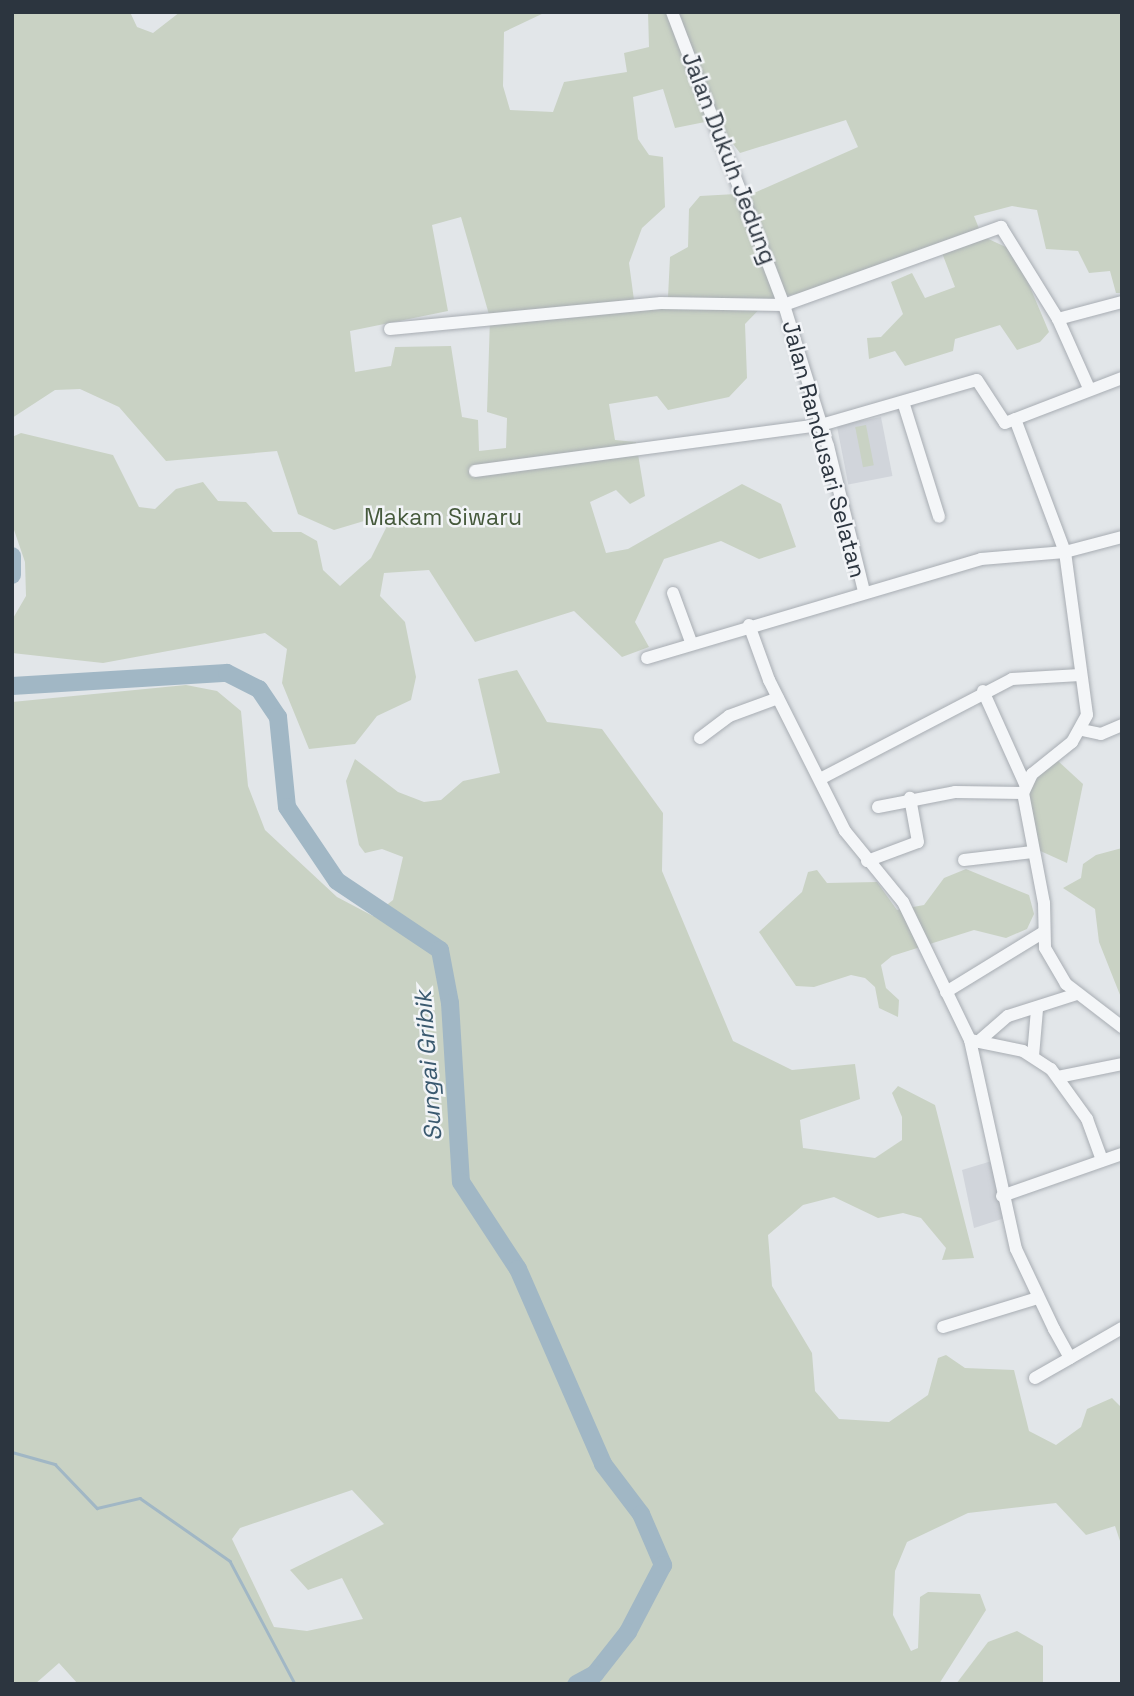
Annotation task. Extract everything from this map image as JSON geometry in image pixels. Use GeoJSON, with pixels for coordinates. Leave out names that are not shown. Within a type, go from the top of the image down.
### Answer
{"type":"FeatureCollection","features":[{"type":"Feature","properties":{"kind":"street","name":"Jalan Dukuh Jedung"},"geometry":{"type":"LineString","coordinates":[[672,12],[784,305]]}},
{"type":"Feature","properties":{"kind":"street"},"geometry":{"type":"LineString","coordinates":[[390,329],[661,303],[784,305],[1001,227],[1058,319],[1087,386]]}},
{"type":"Feature","properties":{"kind":"street"},"geometry":{"type":"LineString","coordinates":[[1058,319],[1122,302]]}},
{"type":"Feature","properties":{"kind":"street","name":"Jalan Randusari Selatan"},"geometry":{"type":"LineString","coordinates":[[784,305],[821,425],[864,592]]}},
{"type":"Feature","properties":{"kind":"street"},"geometry":{"type":"LineString","coordinates":[[475,471],[821,425],[904,405],[979,380],[1000,421],[1015,419],[1087,386],[1122,378]]}},
{"type":"Feature","properties":{"kind":"street"},"geometry":{"type":"LineString","coordinates":[[904,405],[939,517]]}},
{"type":"Feature","properties":{"kind":"street"},"geometry":{"type":"LineString","coordinates":[[878,807],[910,799],[1024,789],[1082,730],[1087,715],[1065,552],[1015,419]]}},
{"type":"Feature","properties":{"kind":"street"},"geometry":{"type":"LineString","coordinates":[[647,658],[691,642],[990,557],[1065,552],[1122,537]]}},
{"type":"Feature","properties":{"kind":"street"},"geometry":{"type":"LineString","coordinates":[[673,593],[691,642]]}},
{"type":"Feature","properties":{"kind":"street"},"geometry":{"type":"LineString","coordinates":[[749,625],[778,698],[820,779],[867,862],[903,902],[946,992],[974,1040],[1002,1196],[1038,1298],[1070,1358]]}},
{"type":"Feature","properties":{"kind":"street"},"geometry":{"type":"LineString","coordinates":[[820,779],[984,691],[1037,674],[1080,675]]}},
{"type":"Feature","properties":{"kind":"street"},"geometry":{"type":"LineString","coordinates":[[984,691],[1024,789],[1044,932],[1052,965],[1077,994],[1122,1027]]}},
{"type":"Feature","properties":{"kind":"street"},"geometry":{"type":"LineString","coordinates":[[700,738],[729,716],[778,698]]}},
{"type":"Feature","properties":{"kind":"street"},"geometry":{"type":"LineString","coordinates":[[1082,730],[1101,734],[1122,725]]}},
{"type":"Feature","properties":{"kind":"street"},"geometry":{"type":"LineString","coordinates":[[867,862],[918,842],[910,799]]}},
{"type":"Feature","properties":{"kind":"street"},"geometry":{"type":"LineString","coordinates":[[964,860],[1033,852]]}},
{"type":"Feature","properties":{"kind":"street"},"geometry":{"type":"LineString","coordinates":[[946,992],[1044,932]]}},
{"type":"Feature","properties":{"kind":"street"},"geometry":{"type":"LineString","coordinates":[[974,1040],[995,1023],[1077,994]]}},
{"type":"Feature","properties":{"kind":"street"},"geometry":{"type":"LineString","coordinates":[[1033,1056],[1037,1009]]}},
{"type":"Feature","properties":{"kind":"street"},"geometry":{"type":"LineString","coordinates":[[974,1040],[1033,1056],[1058,1077],[1087,1119],[1102,1160]]}},
{"type":"Feature","properties":{"kind":"street"},"geometry":{"type":"LineString","coordinates":[[1058,1077],[1122,1064]]}},
{"type":"Feature","properties":{"kind":"street"},"geometry":{"type":"LineString","coordinates":[[1002,1196],[1122,1154]]}},
{"type":"Feature","properties":{"kind":"street"},"geometry":{"type":"LineString","coordinates":[[943,1327],[1038,1298]]}},
{"type":"Feature","properties":{"kind":"street"},"geometry":{"type":"LineString","coordinates":[[1035,1378],[1122,1328]]}},
{"type":"Feature","properties":{"kind":"shaded area"},"geometry":{"type":"Polygon","coordinates":[[[881,417],[892,476],[848,484],[837,426],[881,417]]]}},
{"type":"Feature","properties":{"kind":"shaded area"},"geometry":{"type":"Polygon","coordinates":[[[995,1160],[1005,1218],[974,1228],[962,1170],[995,1160]]]}},
{"type":"Feature","properties":{"kind":"green space","name":"Makam Siwaru"},"geometry":{"type":"Polygon","coordinates":[[[12,12],[130,12],[137,27],[153,33],[180,12],[546,12],[504,32],[503,86],[510,110],[553,112],[564,82],[627,72],[624,53],[649,47],[648,12],[1122,12],[1122,293],[1116,293],[1110,271],[1089,273],[1078,251],[1046,249],[1037,210],[1012,206],[974,216],[982,236],[1010,249],[1022,268],[1049,332],[1040,342],[1017,350],[1000,325],[955,339],[953,351],[905,366],[895,351],[869,359],[867,338],[881,337],[903,314],[891,282],[912,273],[925,298],[955,287],[939,245],[832,286],[768,300],[745,324],[747,378],[729,397],[668,410],[657,396],[609,404],[615,440],[636,442],[645,496],[630,504],[616,490],[590,502],[606,553],[628,549],[742,484],[781,504],[796,547],[759,559],[721,541],[664,559],[635,622],[649,647],[622,657],[574,611],[475,642],[429,570],[384,573],[380,596],[405,622],[416,677],[411,700],[377,716],[355,744],[309,749],[282,683],[287,649],[265,633],[103,663],[12,653],[12,620],[26,596],[25,562],[12,524],[12,437],[21,433],[113,455],[139,507],[155,509],[176,489],[203,482],[218,501],[246,502],[273,532],[301,532],[317,541],[323,570],[340,586],[371,558],[394,512],[334,530],[298,514],[277,451],[166,461],[119,407],[80,389],[55,390],[12,418],[12,12]],[[663,89],[633,97],[638,139],[649,155],[663,157],[665,207],[642,228],[629,263],[634,300],[668,297],[670,257],[688,247],[689,209],[700,196],[754,193],[858,147],[846,120],[740,153],[715,120],[675,128],[663,89]],[[461,217],[432,225],[448,311],[350,331],[355,372],[391,366],[395,347],[451,346],[462,417],[478,420],[479,451],[506,448],[507,418],[487,412],[490,318],[461,217]]]}},
{"type":"Feature","properties":{"kind":"green space"},"geometry":{"type":"Polygon","coordinates":[[[866,425],[874,465],[863,467],[855,427],[866,425]]]}},
{"type":"Feature","properties":{"kind":"green space"},"geometry":{"type":"Polygon","coordinates":[[[517,670],[547,722],[602,729],[663,813],[662,871],[733,1041],[792,1070],[855,1064],[860,1099],[800,1120],[803,1148],[875,1158],[902,1140],[902,1117],[892,1093],[898,1086],[935,1105],[974,1258],[942,1260],[946,1248],[921,1218],[903,1213],[878,1218],[834,1197],[803,1205],[768,1235],[772,1286],[812,1353],[815,1391],[839,1419],[889,1422],[928,1395],[938,1358],[946,1355],[965,1368],[1014,1370],[1029,1431],[1056,1445],[1081,1427],[1087,1409],[1112,1398],[1122,1408],[1122,1547],[1115,1526],[1086,1535],[1056,1503],[968,1513],[907,1542],[895,1571],[893,1615],[911,1651],[918,1648],[920,1597],[928,1592],[980,1594],[986,1610],[939,1684],[78,1684],[59,1663],[35,1684],[12,1684],[12,702],[186,685],[217,691],[241,711],[248,786],[265,830],[337,897],[373,916],[393,900],[403,857],[382,849],[365,853],[359,845],[346,781],[355,759],[398,792],[424,802],[441,800],[463,781],[500,773],[478,679],[517,670]],[[352,1490],[240,1528],[232,1539],[274,1627],[307,1631],[363,1619],[342,1578],[308,1590],[290,1570],[384,1524],[352,1490]]]}},
{"type":"Feature","properties":{"kind":"green space"},"geometry":{"type":"Polygon","coordinates":[[[1058,761],[1083,784],[1067,863],[1036,849],[1027,795],[1030,782],[1058,761]]]}},
{"type":"Feature","properties":{"kind":"green space"},"geometry":{"type":"Polygon","coordinates":[[[1122,848],[1122,1000],[1099,942],[1095,909],[1063,888],[1081,878],[1083,864],[1096,855],[1122,848]]]}},
{"type":"Feature","properties":{"kind":"green space"},"geometry":{"type":"Polygon","coordinates":[[[966,869],[1029,895],[1034,914],[1027,929],[1006,938],[974,930],[892,956],[881,965],[886,988],[899,1000],[898,1017],[879,1008],[875,987],[865,978],[851,975],[814,987],[796,986],[759,932],[802,892],[808,872],[817,870],[827,883],[877,882],[897,910],[924,905],[944,878],[966,869]]]}},
{"type":"Feature","properties":{"kind":"green space"},"geometry":{"type":"Polygon","coordinates":[[[1017,1631],[1043,1646],[1043,1684],[956,1684],[988,1642],[1017,1631]]]}},
{"type":"Feature","properties":{"kind":"waterway","name":"Sungai Gribik"},"geometry":{"type":"LineString","coordinates":[[12,556],[12,575]]}},
{"type":"Feature","properties":{"kind":"waterway","name":"Sungai Gribik"},"geometry":{"type":"LineString","coordinates":[[12,686],[227,673],[259,689],[278,717],[287,807],[337,881],[440,950],[450,1003],[461,1182],[518,1269],[603,1464],[641,1514],[663,1565],[628,1632],[595,1674],[576,1684]]}},
{"type":"Feature","properties":{"kind":"waterway"},"geometry":{"type":"LineString","coordinates":[[12,1452],[55,1464],[97,1508],[140,1498],[230,1561],[295,1684]]}}]}
